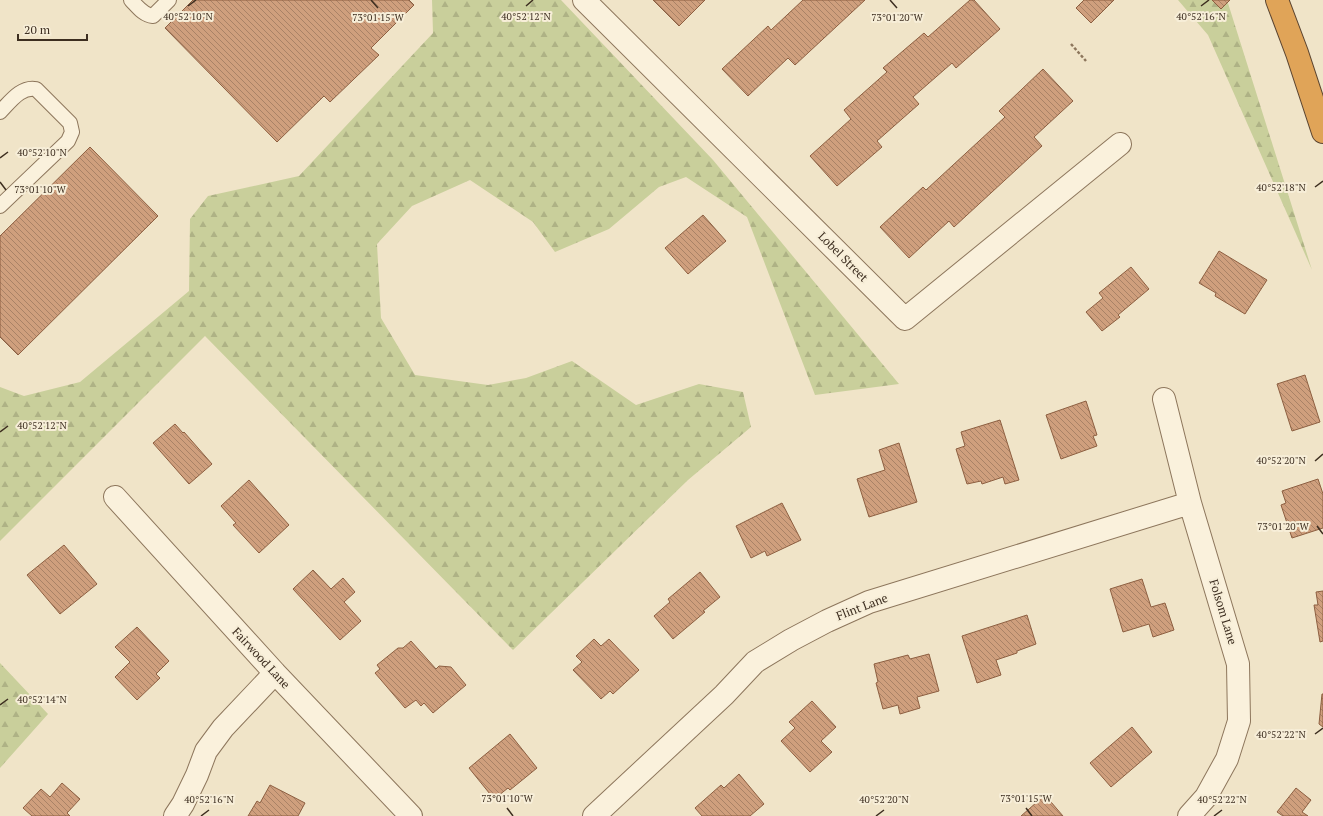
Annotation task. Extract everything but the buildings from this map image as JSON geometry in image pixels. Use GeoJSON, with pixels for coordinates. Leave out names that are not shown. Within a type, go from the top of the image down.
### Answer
{"type":"FeatureCollection","features":[{"type":"Feature","properties":{"kind":"highway"},"geometry":{"type":"LineString","coordinates":[[1277,0],[1297,53],[1323,132]]}},
{"type":"Feature","properties":{"kind":"street","name":"Lobel Street"},"geometry":{"type":"LineString","coordinates":[[584,0],[905,319],[1120,144]]}},
{"type":"Feature","properties":{"kind":"street","name":"Folsom Lane"},"geometry":{"type":"LineString","coordinates":[[1164,399],[1190,503],[1238,664],[1239,721],[1227,760],[1206,797],[1189,816]]}},
{"type":"Feature","properties":{"kind":"street","name":"Fairwood Lane"},"geometry":{"type":"LineString","coordinates":[[115,497],[275,673],[411,816]]}},
{"type":"Feature","properties":{"kind":"street","name":"Flint Lane"},"geometry":{"type":"LineString","coordinates":[[594,816],[724,695],[755,662],[791,640],[827,621],[869,602],[1190,503]]}},
{"type":"Feature","properties":{"kind":"street"},"geometry":{"type":"LineString","coordinates":[[175,816],[183,804],[194,781],[206,751],[223,728],[275,673]]}},
{"type":"Feature","properties":{"kind":"lane"},"geometry":{"type":"LineString","coordinates":[[131,0],[142,12],[153,16],[169,0]]}},
{"type":"Feature","properties":{"kind":"lane"},"geometry":{"type":"LineString","coordinates":[[0,112],[24,90],[30,88],[36,89],[70,123],[72,132],[68,141],[0,206]]}},
{"type":"Feature","properties":{"kind":"path"},"geometry":{"type":"LineString","coordinates":[[1070,44],[1086,61]]}},
{"type":"Feature","properties":{"kind":"green space"},"geometry":{"type":"Polygon","coordinates":[[[432,0],[561,0],[713,160],[899,384],[815,395],[747,217],[686,177],[659,187],[609,229],[555,252],[533,222],[470,180],[412,206],[377,244],[381,318],[415,375],[488,385],[526,378],[572,361],[636,405],[699,384],[743,392],[751,427],[688,480],[513,650],[205,336],[0,541],[0,387],[24,396],[80,382],[189,291],[190,219],[208,196],[299,176],[433,33],[432,0]]]}},
{"type":"Feature","properties":{"kind":"green space"},"geometry":{"type":"Polygon","coordinates":[[[1178,0],[1227,0],[1312,270],[1208,35],[1178,0]]]}},
{"type":"Feature","properties":{"kind":"green space"},"geometry":{"type":"Polygon","coordinates":[[[0,663],[48,714],[0,768],[0,663]]]}}]}
